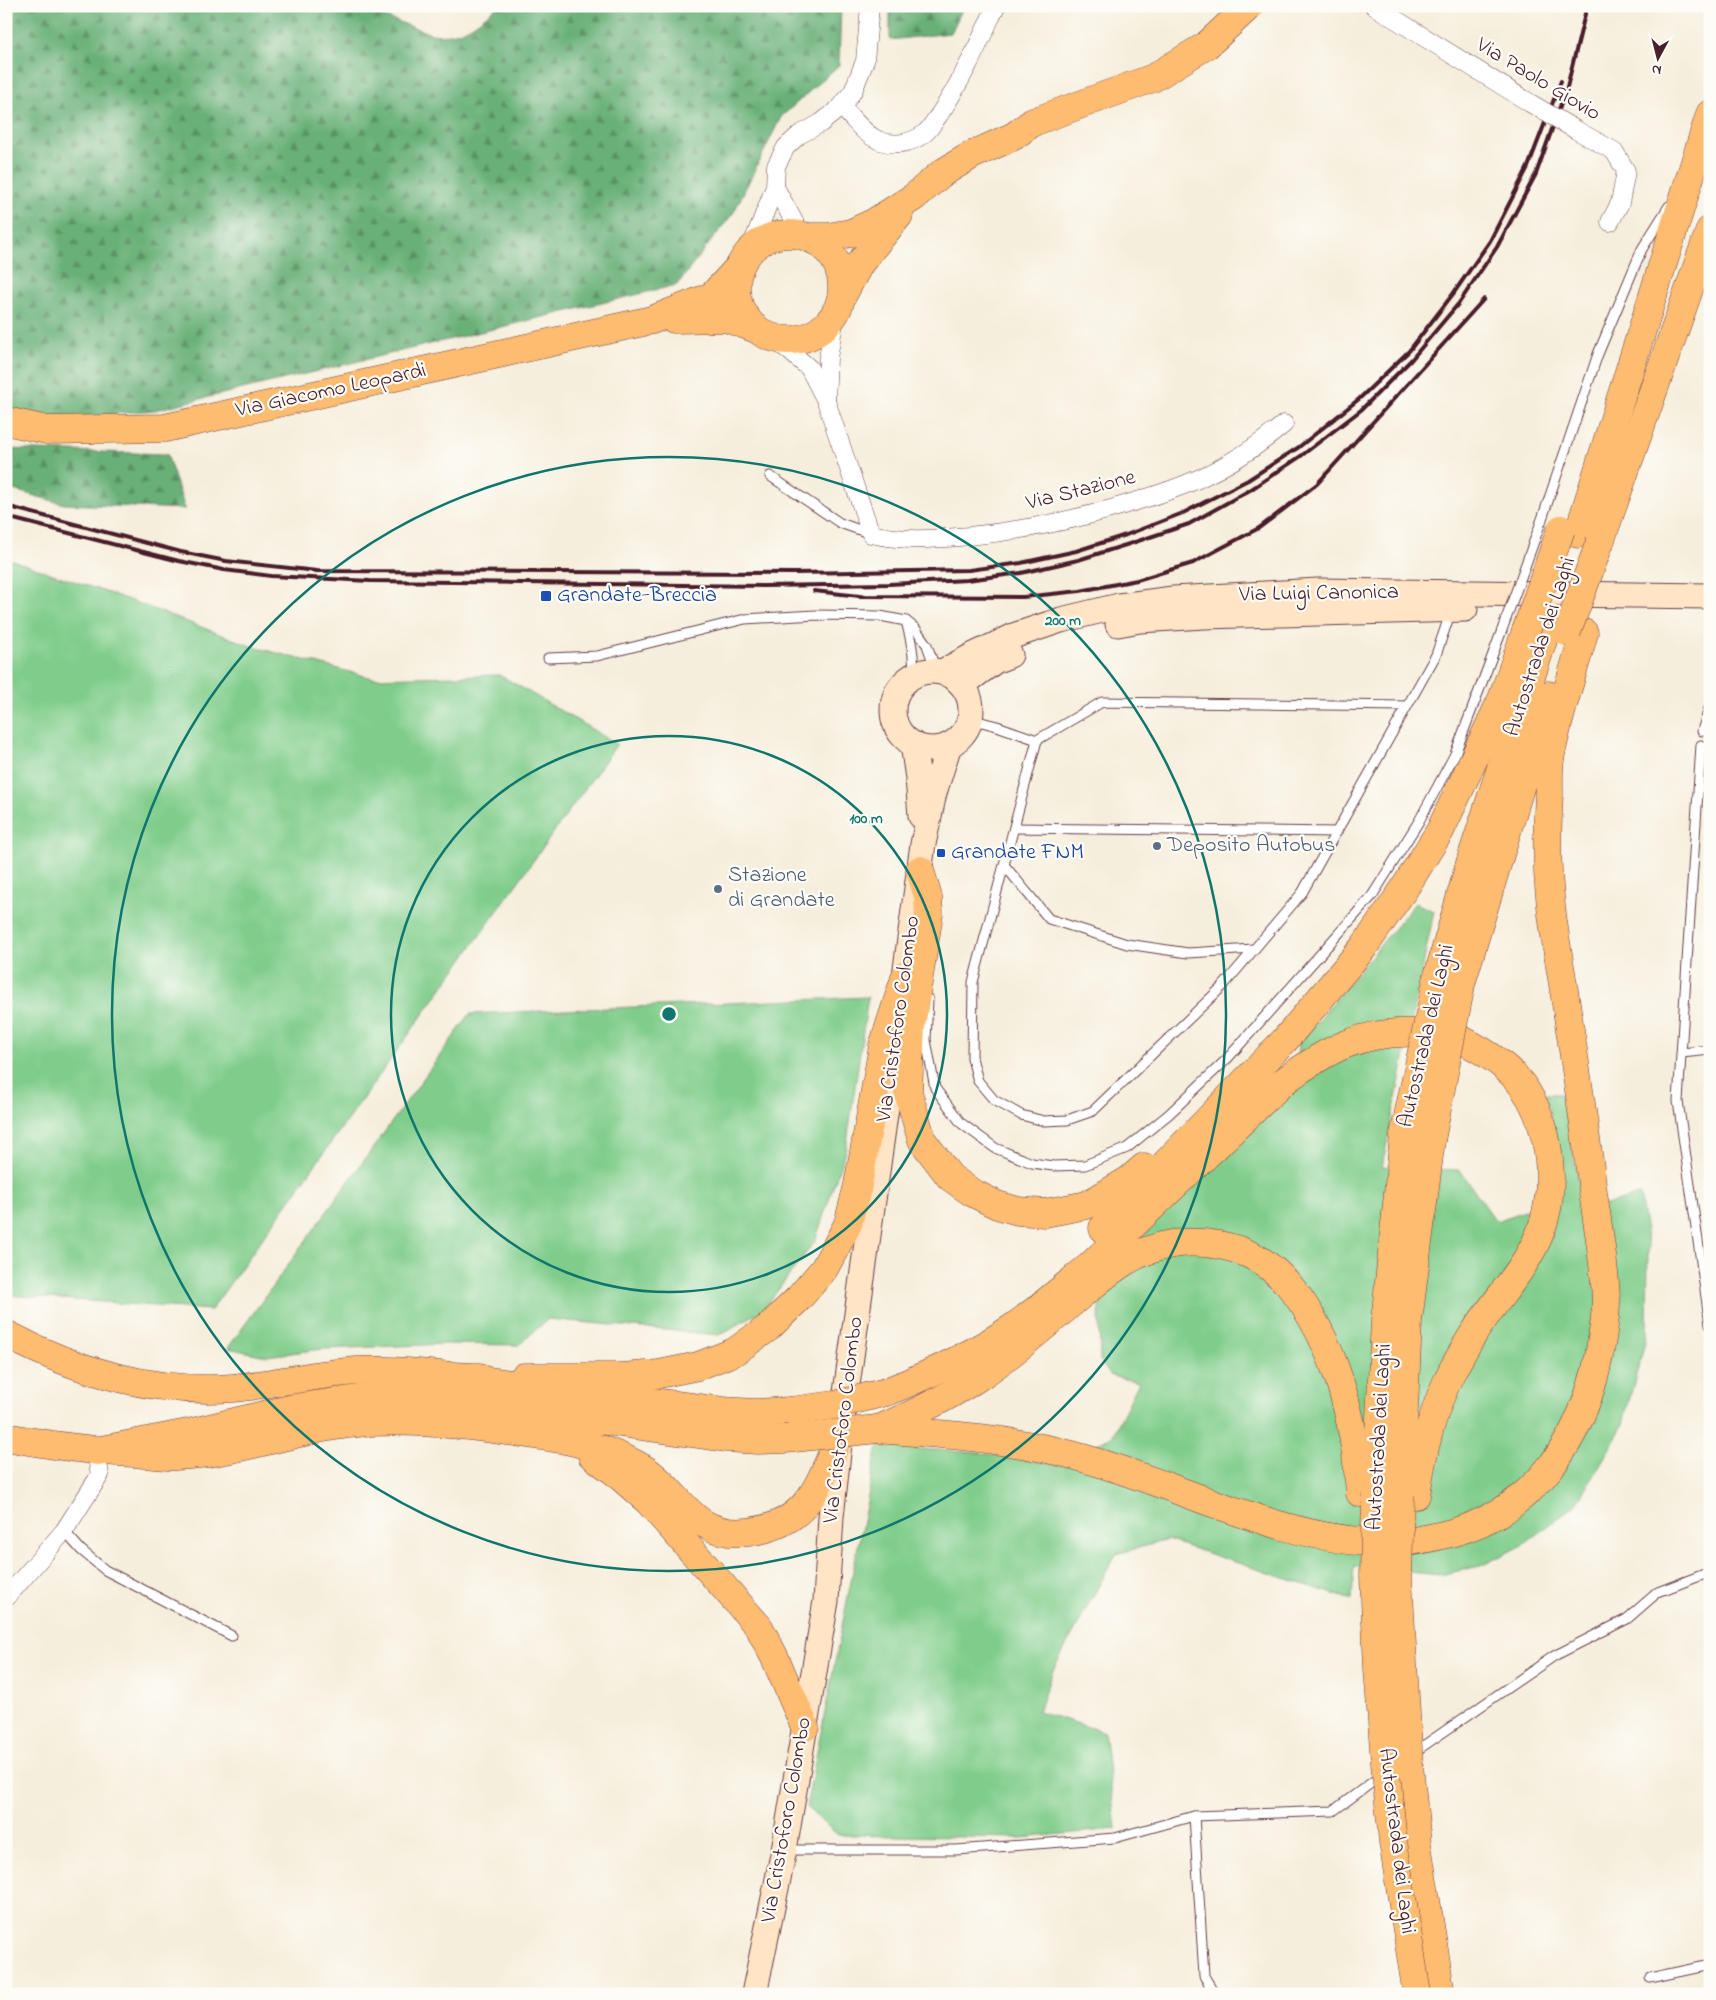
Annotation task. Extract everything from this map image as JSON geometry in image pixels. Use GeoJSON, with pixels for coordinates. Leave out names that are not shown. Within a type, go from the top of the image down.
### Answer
{"type":"FeatureCollection","features":[{"type":"Feature","properties":{"kind":"main road","name":"Via Giacomo Leopardi"},"geometry":{"type":"LineString","coordinates":[[6,421],[47,430],[165,428],[652,320],[712,296],[762,240],[776,234],[828,237],[851,233],[874,223],[914,197],[942,173],[972,155],[1014,136],[1033,122],[1154,78],[1207,45],[1249,6]]}},
{"type":"Feature","properties":{"kind":"main road","name":"Via Giacomo Leopardi"},"geometry":{"type":"LineString","coordinates":[[1014,136],[1039,133],[1162,87],[1223,48],[1266,6]]}},
{"type":"Feature","properties":{"kind":"main road","name":"Autostrada dei Laghi"},"geometry":{"type":"LineString","coordinates":[[1388,1494],[1385,1322],[1404,1135],[1450,980],[1545,632],[1578,535],[1710,114]]}},
{"type":"Feature","properties":{"kind":"main road","name":"Via Giacomo Leopardi"},"geometry":{"type":"LineString","coordinates":[[652,320],[726,318],[786,340],[803,338],[819,330],[839,305],[860,263],[914,197]]}},
{"type":"Feature","properties":{"kind":"main road","name":"Autostrada dei Laghi"},"geometry":{"type":"LineString","coordinates":[[1578,535],[1688,294],[1710,230]]}},
{"type":"Feature","properties":{"kind":"main road"},"geometry":{"type":"LineString","coordinates":[[805,236],[821,244],[832,257],[840,272],[842,285],[839,305]]}},
{"type":"Feature","properties":{"kind":"main road"},"geometry":{"type":"LineString","coordinates":[[744,258],[735,286],[738,306],[745,318],[761,332]]}},
{"type":"Feature","properties":{"kind":"main road"},"geometry":{"type":"LineString","coordinates":[[969,1354],[1110,1222],[1284,1041],[1363,948],[1404,889],[1440,831],[1502,699],[1545,632],[1578,535]]}},
{"type":"Feature","properties":{"kind":"main road"},"geometry":{"type":"LineString","coordinates":[[96,1451],[188,1433],[293,1408],[336,1401],[401,1396],[457,1400],[726,1438],[785,1439],[877,1429],[1013,1442],[1063,1453],[1128,1472],[1269,1522],[1348,1539],[1390,1543],[1428,1539],[1492,1519],[1519,1501],[1545,1476],[1578,1422],[1593,1385],[1606,1304],[1584,1120],[1550,896],[1547,841],[1550,758],[1545,632]]}},
{"type":"Feature","properties":{"kind":"main road"},"geometry":{"type":"LineString","coordinates":[[920,870],[928,897],[928,914],[910,1026],[908,1092],[922,1140],[950,1177],[971,1192],[997,1205],[1018,1211],[1045,1213],[1087,1205],[1129,1180],[1172,1142],[1264,1050],[1284,1041]]}},
{"type":"Feature","properties":{"kind":"main road","name":"Autostrada dei Laghi"},"geometry":{"type":"LineString","coordinates":[[1442,1994],[1417,1844],[1397,1764],[1378,1668],[1374,1576],[1388,1494],[1450,980]]}},
{"type":"Feature","properties":{"kind":"main road"},"geometry":{"type":"LineString","coordinates":[[6,1334],[30,1347],[72,1364],[117,1378],[155,1386],[230,1388],[359,1371],[456,1377],[622,1377],[659,1374],[698,1366],[734,1352],[768,1328],[800,1298],[824,1269],[848,1224],[858,1185],[883,1046],[921,984]]}},
{"type":"Feature","properties":{"kind":"main road"},"geometry":{"type":"LineString","coordinates":[[456,1377],[723,1411],[755,1413],[790,1412],[836,1405],[886,1392],[921,1378],[969,1354],[1015,1326],[1090,1266],[1283,1082],[1306,1065],[1345,1044],[1364,1037],[1393,1032],[1433,1033],[1459,1039],[1485,1052],[1522,1084],[1537,1112],[1547,1142],[1550,1172],[1547,1205],[1540,1232],[1523,1264],[1474,1333],[1436,1406],[1423,1454],[1388,1494]]}},
{"type":"Feature","properties":{"kind":"main road"},"geometry":{"type":"LineString","coordinates":[[877,1429],[940,1402],[984,1374],[1097,1282],[1128,1260],[1151,1249],[1178,1243],[1208,1243],[1229,1246],[1254,1255],[1275,1270],[1298,1296],[1317,1327],[1333,1362],[1344,1400],[1358,1467],[1388,1494],[1412,1577],[1397,1764]]}},
{"type":"Feature","properties":{"kind":"main road"},"geometry":{"type":"LineString","coordinates":[[6,1437],[96,1451],[176,1456],[227,1449],[332,1426],[413,1421],[490,1428],[572,1442],[606,1450],[627,1458],[663,1484],[692,1516],[704,1524],[724,1531],[745,1532],[768,1528],[789,1519],[804,1508],[819,1484],[840,1435]]}},
{"type":"Feature","properties":{"kind":"main road"},"geometry":{"type":"LineString","coordinates":[[572,1442],[615,1472],[648,1501],[759,1628],[775,1658],[805,1727]]}},
{"type":"Feature","properties":{"kind":"main road","name":"Autostrada dei Laghi"},"geometry":{"type":"LineString","coordinates":[[1397,1764],[1393,1842],[1417,1994]]}},
{"type":"Feature","properties":{"kind":"street"},"geometry":{"type":"LineString","coordinates":[[744,258],[775,187],[776,166],[786,146],[841,107],[853,91],[865,61],[870,6]]}},
{"type":"Feature","properties":{"kind":"street"},"geometry":{"type":"LineString","coordinates":[[841,107],[862,130],[878,140],[892,144],[910,142],[926,133],[944,108],[974,55],[996,6]]}},
{"type":"Feature","properties":{"kind":"street","name":"Via Paolo Giovio"},"geometry":{"type":"LineString","coordinates":[[1374,6],[1530,103],[1614,151],[1626,171],[1620,203],[1610,222]]}},
{"type":"Feature","properties":{"kind":"street"},"geometry":{"type":"LineString","coordinates":[[775,187],[805,236]]}},
{"type":"Feature","properties":{"kind":"street"},"geometry":{"type":"LineString","coordinates":[[826,402],[828,358],[839,305]]}},
{"type":"Feature","properties":{"kind":"street"},"geometry":{"type":"LineString","coordinates":[[761,332],[787,349],[809,368],[826,402],[871,534]]}},
{"type":"Feature","properties":{"kind":"street","name":"Via Stazione"},"geometry":{"type":"LineString","coordinates":[[871,534],[914,540],[949,538],[1034,528],[1077,518],[1144,499],[1196,480],[1230,463],[1259,445],[1284,424]]}},
{"type":"Feature","properties":{"kind":"street","name":"Via Luigi Canonica"},"geometry":{"type":"LineString","coordinates":[[913,744],[904,736],[894,717],[894,705],[900,689],[930,673],[1016,635],[1060,620],[1119,606],[1173,599],[1318,591],[1710,596]]}},
{"type":"Feature","properties":{"kind":"street","name":"Via Luigi Canonica"},"geometry":{"type":"LineString","coordinates":[[962,685],[995,661],[1065,633],[1140,620],[1204,616],[1452,609],[1710,612]]}},
{"type":"Feature","properties":{"kind":"street"},"geometry":{"type":"LineString","coordinates":[[913,744],[931,748],[948,745],[958,739],[966,730],[970,719],[971,707],[962,685],[953,677],[930,673]]}},
{"type":"Feature","properties":{"kind":"street","name":"Via Cristoforo Colombo"},"geometry":{"type":"LineString","coordinates":[[913,744],[918,778],[923,844]]}},
{"type":"Feature","properties":{"kind":"street","name":"Via Cristoforo Colombo"},"geometry":{"type":"LineString","coordinates":[[754,1994],[784,1850],[826,1601],[831,1517],[840,1435],[921,984],[920,870],[923,844],[934,793],[948,745]]}},
{"type":"Feature","properties":{"kind":"street"},"geometry":{"type":"LineString","coordinates":[[6,1598],[64,1531],[100,1475],[96,1451]]}},
{"type":"Feature","properties":{"kind":"lane"},"geometry":{"type":"LineString","coordinates":[[1578,535],[1598,354],[1642,249],[1690,174]]}},
{"type":"Feature","properties":{"kind":"lane","name":"Via Stazione"},"geometry":{"type":"LineString","coordinates":[[770,476],[840,523],[871,534]]}},
{"type":"Feature","properties":{"kind":"lane"},"geometry":{"type":"LineString","coordinates":[[1407,706],[1102,702],[1037,740],[973,982],[972,1058],[978,1081],[994,1100],[1021,1115],[1044,1121],[1067,1120],[1093,1111],[1223,986],[1302,893],[1436,655],[1452,609]]}},
{"type":"Feature","properties":{"kind":"lane"},"geometry":{"type":"LineString","coordinates":[[548,658],[597,656],[745,619],[816,615],[880,616],[906,621],[923,637],[930,673]]}},
{"type":"Feature","properties":{"kind":"lane"},"geometry":{"type":"LineString","coordinates":[[906,621],[913,645],[914,663],[930,673]]}},
{"type":"Feature","properties":{"kind":"lane"},"geometry":{"type":"LineString","coordinates":[[928,914],[921,984],[926,1040],[935,1088],[961,1123],[996,1148],[1032,1163],[1053,1166],[1085,1165],[1127,1148],[1169,1114],[1227,1059],[1372,896],[1419,821],[1455,754],[1545,632]]}},
{"type":"Feature","properties":{"kind":"lane"},"geometry":{"type":"LineString","coordinates":[[1702,731],[1710,705]]}},
{"type":"Feature","properties":{"kind":"lane"},"geometry":{"type":"LineString","coordinates":[[970,719],[1037,740]]}},
{"type":"Feature","properties":{"kind":"lane"},"geometry":{"type":"LineString","coordinates":[[1701,745],[1678,1101],[1710,1325]]}},
{"type":"Feature","properties":{"kind":"lane"},"geometry":{"type":"LineString","coordinates":[[1014,828],[1337,832]]}},
{"type":"Feature","properties":{"kind":"lane"},"geometry":{"type":"LineString","coordinates":[[1005,866],[1049,919],[1127,944],[1188,952],[1254,949]]}},
{"type":"Feature","properties":{"kind":"lane"},"geometry":{"type":"LineString","coordinates":[[1682,1053],[1710,1050]]}},
{"type":"Feature","properties":{"kind":"lane"},"geometry":{"type":"LineString","coordinates":[[64,1531],[81,1550],[105,1570],[232,1636]]}},
{"type":"Feature","properties":{"kind":"lane"},"geometry":{"type":"LineString","coordinates":[[784,1850],[956,1850],[1115,1838],[1194,1816],[1333,1811],[1450,1726],[1554,1656],[1627,1619],[1658,1592],[1710,1572]]}},
{"type":"Feature","properties":{"kind":"lane"},"geometry":{"type":"LineString","coordinates":[[1194,1816],[1204,1976],[1215,1994]]}},
{"type":"Feature","properties":{"kind":"lane"},"geometry":{"type":"LineString","coordinates":[[1650,1978],[1710,1965]]}},
{"type":"Feature","properties":{"kind":"green space"},"geometry":{"type":"Polygon","coordinates":[[[6,6],[355,6],[432,34],[443,35],[468,28],[498,6],[841,6],[839,65],[781,117],[734,212],[677,285],[155,410],[58,419],[6,408],[6,6]]]}},
{"type":"Feature","properties":{"kind":"green space"},"geometry":{"type":"Polygon","coordinates":[[[890,6],[964,6],[951,33],[890,40],[890,6]]]}},
{"type":"Feature","properties":{"kind":"green space"},"geometry":{"type":"Polygon","coordinates":[[[6,449],[167,454],[185,509],[64,504],[6,488],[6,449]]]}},
{"type":"Feature","properties":{"kind":"green space"},"geometry":{"type":"Polygon","coordinates":[[[6,558],[129,600],[254,647],[373,678],[500,675],[617,744],[211,1310],[6,1295],[6,558]]]}},
{"type":"Feature","properties":{"kind":"green space"},"geometry":{"type":"Polygon","coordinates":[[[1415,903],[1434,911],[1382,1167],[1460,1170],[1496,1221],[1528,1210],[1557,1212],[1562,1162],[1545,1094],[1561,1094],[1585,1211],[1640,1195],[1648,1245],[1647,1334],[1622,1427],[1577,1504],[1526,1543],[1481,1566],[1440,1575],[1354,1567],[1352,1600],[1167,1540],[1116,1554],[1053,1670],[1038,1711],[1104,1732],[1116,1829],[1021,1838],[838,1835],[806,1807],[878,1446],[980,1453],[1054,1464],[1112,1437],[1139,1382],[1111,1376],[1100,1361],[1099,1302],[1131,1240],[1297,1078],[1299,1044],[1415,903]]]}},
{"type":"Feature","properties":{"kind":"green space"},"geometry":{"type":"Polygon","coordinates":[[[868,997],[846,1149],[815,1241],[763,1310],[719,1335],[548,1319],[519,1345],[447,1344],[323,1349],[266,1356],[228,1348],[470,1014],[868,997]]]}},
{"type":"Feature","properties":{"kind":"railway"},"geometry":{"type":"LineString","coordinates":[[6,517],[179,561],[224,570],[271,576],[370,581],[764,586],[889,584],[967,580],[1021,573],[1078,560],[1129,544],[1189,524],[1250,490],[1301,456],[1361,410],[1411,360],[1459,303],[1497,247],[1536,174],[1567,87],[1587,6]]}},
{"type":"Feature","properties":{"kind":"railway"},"geometry":{"type":"LineString","coordinates":[[6,506],[181,552],[226,561],[317,571],[795,573],[969,570],[1021,563],[1076,551],[1126,535],[1183,513],[1248,480],[1299,447],[1359,399],[1409,351],[1453,294],[1490,241],[1528,167],[1561,81]]}},
{"type":"Feature","properties":{"kind":"railway"},"geometry":{"type":"LineString","coordinates":[[814,591],[860,596],[1023,597],[1080,591],[1137,580],[1193,563],[1259,528],[1317,484],[1484,299]]}},
{"type":"Feature","properties":{"kind":"place","name":"Grandate-Breccia"},"geometry":{"type":"Point","coordinates":[546,596]}},
{"type":"Feature","properties":{"kind":"place","name":"Deposito Autobus"},"geometry":{"type":"Point","coordinates":[1157,846]}},
{"type":"Feature","properties":{"kind":"place","name":"Grandate FNM"},"geometry":{"type":"Point","coordinates":[941,853]}},
{"type":"Feature","properties":{"kind":"place","name":"Stazione di Grandate"},"geometry":{"type":"Point","coordinates":[718,889]}}]}
